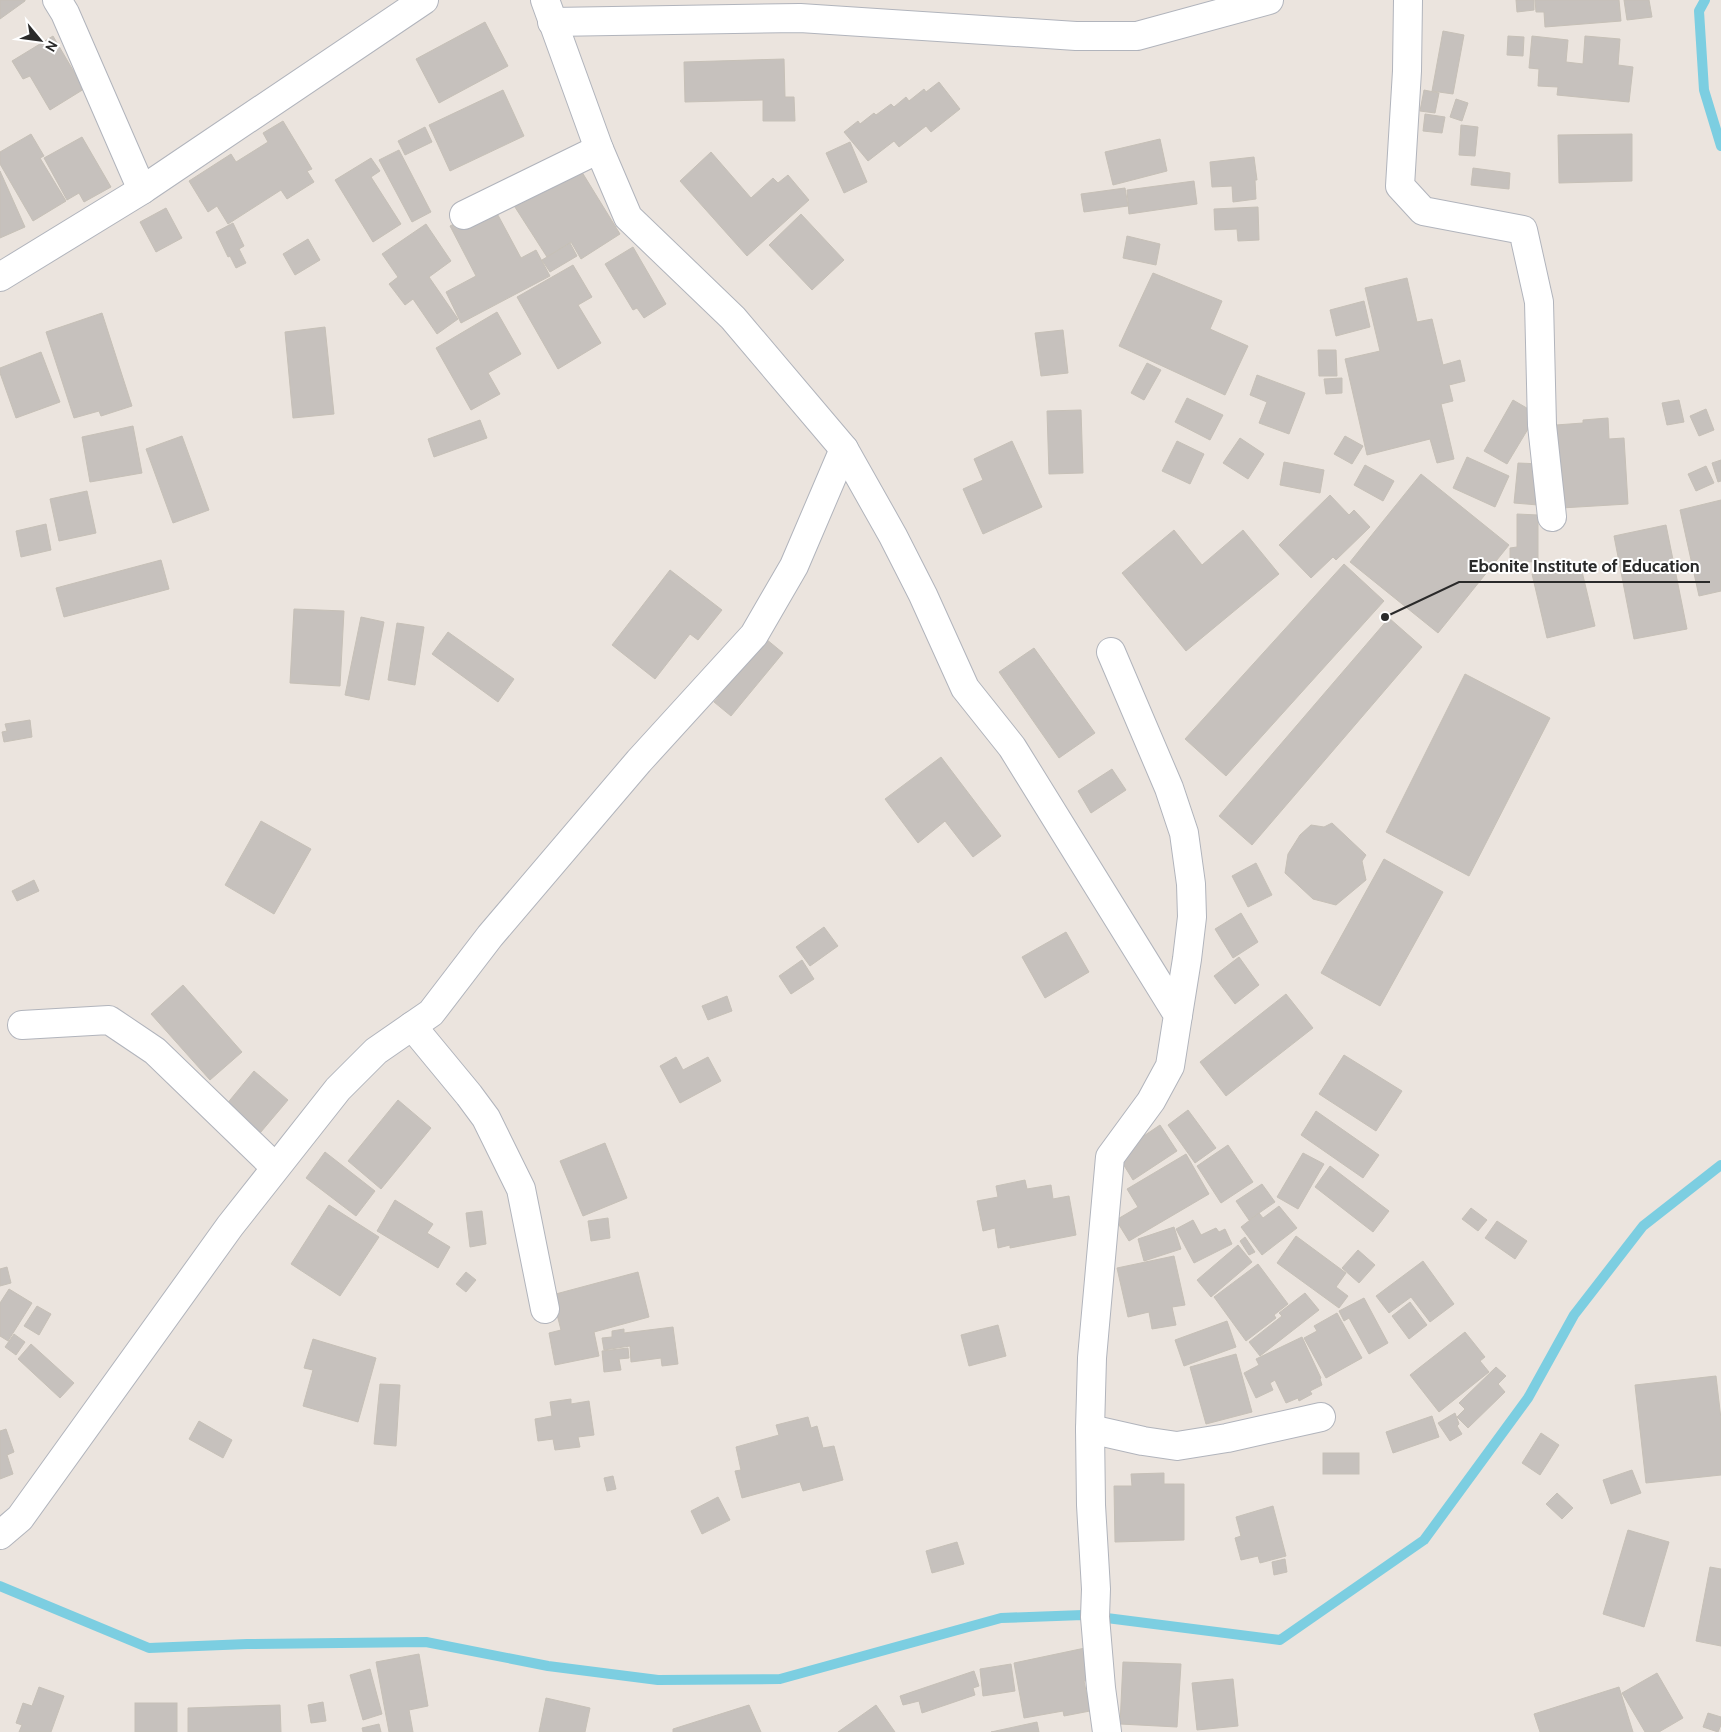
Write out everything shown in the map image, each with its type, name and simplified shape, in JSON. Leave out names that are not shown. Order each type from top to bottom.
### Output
[{"type":"street","points":[[57,0],[65,13],[142,190]]},
{"type":"street","points":[[0,277],[142,190],[424,0]]},
{"type":"street","points":[[1178,1015],[1012,747],[965,688],[923,595],[893,536],[844,449],[733,318],[628,217],[598,149],[549,11],[800,18],[1076,36],[1137,36],[1269,0]]},
{"type":"street","points":[[1408,0],[1407,71],[1400,186],[1423,211],[1523,230],[1539,302],[1542,425],[1552,517]]},
{"type":"street","points":[[464,215],[598,149]]},
{"type":"street","points":[[0,1535],[20,1518],[168,1311],[275,1167],[338,1089],[376,1051],[430,1013],[490,936],[639,761],[754,635],[794,566],[844,449]]},
{"type":"street","points":[[1107,1732],[1095,1616],[1096,1589],[1091,1505],[1090,1429],[1092,1358],[1110,1157],[1151,1101],[1170,1066],[1192,917],[1191,884],[1184,833],[1169,788],[1111,652]]},
{"type":"street","points":[[22,1025],[109,1020],[155,1051],[275,1167]]},
{"type":"street","points":[[412,1026],[469,1094],[486,1118],[521,1189],[545,1309]]},
{"type":"street","points":[[1090,1429],[1143,1441],[1177,1446],[1227,1438],[1321,1417]]},
{"type":"building","points":[[0,0],[25,0],[25,1],[0,19]]},
{"type":"building","points":[[1516,0],[1534,0],[1534,10],[1517,12]]},
{"type":"building","points":[[1535,0],[1619,0],[1621,21],[1545,27],[1544,12],[1536,12]]},
{"type":"building","points":[[1624,0],[1649,0],[1652,17],[1627,20]]},
{"type":"building","points":[[485,22],[508,66],[439,103],[416,59]]},
{"type":"building","points":[[1443,31],[1464,35],[1453,94],[1432,91]]},
{"type":"building","points":[[53,36],[84,89],[50,110],[30,76],[23,79],[12,61]]},
{"type":"building","points":[[1508,36],[1524,37],[1523,56],[1507,55]]},
{"type":"building","points":[[1532,36],[1568,40],[1566,62],[1583,64],[1585,36],[1620,39],[1618,65],[1633,67],[1629,102],[1557,95],[1558,87],[1538,86],[1539,69],[1529,68]]},
{"type":"building","points":[[784,59],[785,97],[794,97],[795,121],[763,121],[763,100],[685,102],[684,62]]},
{"type":"building","points":[[939,82],[960,109],[931,132],[926,126],[899,147],[894,141],[868,161],[844,132],[858,121],[860,124],[874,113],[876,115],[891,104],[894,107],[906,97],[909,101],[924,89],[926,92]]},
{"type":"building","points":[[503,90],[524,136],[450,171],[429,125]]},
{"type":"building","points":[[1424,90],[1439,93],[1435,113],[1420,111]]},
{"type":"building","points":[[1456,99],[1468,103],[1462,121],[1450,117]]},
{"type":"building","points":[[1425,114],[1445,117],[1442,133],[1423,131]]},
{"type":"building","points":[[283,121],[312,169],[307,171],[314,182],[287,199],[281,190],[228,224],[217,206],[208,212],[189,181],[231,154],[236,162],[268,142],[263,133]]},
{"type":"building","points":[[1461,125],[1478,127],[1475,156],[1459,155]]},
{"type":"building","points":[[425,127],[432,142],[405,155],[398,141]]},
{"type":"building","points":[[31,134],[44,156],[40,158],[66,201],[33,221],[0,164],[0,152]]},
{"type":"building","points":[[1632,134],[1632,181],[1559,183],[1558,135]]},
{"type":"building","points":[[82,137],[111,187],[84,202],[79,193],[67,200],[44,158]]},
{"type":"building","points":[[1160,139],[1167,171],[1113,185],[1105,152]]},
{"type":"building","points":[[850,142],[867,182],[844,193],[826,153]]},
{"type":"building","points":[[399,150],[431,212],[412,222],[379,160]]},
{"type":"building","points":[[711,152],[751,198],[773,178],[778,183],[788,175],[809,200],[747,256],[680,181]]},
{"type":"building","points":[[1254,157],[1257,180],[1255,180],[1256,199],[1233,202],[1232,186],[1212,187],[1210,162]]},
{"type":"building","points":[[371,158],[380,171],[371,177],[401,224],[373,242],[335,180]]},
{"type":"building","points":[[577,164],[620,234],[581,259],[571,242],[547,257],[513,204]]},
{"type":"building","points":[[1473,168],[1510,173],[1509,189],[1471,185]]},
{"type":"building","points":[[0,171],[25,227],[0,238]]},
{"type":"building","points":[[1194,181],[1197,204],[1129,214],[1127,190]]},
{"type":"building","points":[[1125,188],[1128,206],[1084,212],[1081,194]]},
{"type":"building","points":[[492,204],[521,258],[536,250],[550,276],[461,323],[446,292],[476,276],[450,226]]},
{"type":"building","points":[[1258,207],[1259,240],[1238,241],[1237,229],[1215,230],[1214,209]]},
{"type":"building","points":[[166,208],[182,238],[156,252],[140,222]]},
{"type":"building","points":[[801,214],[844,260],[812,290],[769,245]]},
{"type":"building","points":[[233,223],[244,246],[239,249],[246,263],[236,268],[230,256],[228,257],[216,232]]},
{"type":"building","points":[[426,224],[451,261],[429,277],[458,319],[437,334],[413,299],[405,305],[389,284],[398,277],[382,254]]},
{"type":"building","points":[[1127,236],[1160,244],[1156,265],[1123,258]]},
{"type":"building","points":[[308,239],[320,260],[295,275],[283,254]]},
{"type":"building","points":[[570,243],[577,256],[550,272],[542,260]]},
{"type":"building","points":[[633,247],[666,304],[644,318],[637,308],[633,310],[605,264]]},
{"type":"building","points":[[573,265],[592,297],[578,305],[601,343],[558,369],[517,297]]},
{"type":"building","points":[[1153,273],[1222,301],[1210,329],[1248,346],[1225,395],[1119,346]]},
{"type":"building","points":[[1407,278],[1417,322],[1432,319],[1443,365],[1460,360],[1465,381],[1449,385],[1453,401],[1441,404],[1454,459],[1437,463],[1430,439],[1367,455],[1345,359],[1380,351],[1365,288]]},
{"type":"building","points":[[1364,301],[1370,327],[1336,336],[1330,310]]},
{"type":"building","points":[[497,312],[521,354],[488,373],[500,394],[471,410],[436,348]]},
{"type":"building","points":[[102,313],[132,406],[101,416],[99,411],[74,418],[46,332]]},
{"type":"building","points":[[325,327],[334,414],[293,418],[285,332]]},
{"type":"building","points":[[1063,330],[1068,373],[1041,376],[1035,333]]},
{"type":"building","points":[[1318,350],[1336,350],[1337,376],[1319,376]]},
{"type":"building","points":[[41,352],[60,402],[16,418],[0,373],[0,368]]},
{"type":"building","points":[[1147,363],[1161,370],[1144,400],[1131,393]]},
{"type":"building","points":[[1257,375],[1305,393],[1289,434],[1259,423],[1267,402],[1250,395]]},
{"type":"building","points":[[1342,378],[1342,393],[1326,394],[1324,379]]},
{"type":"building","points":[[1187,398],[1223,415],[1210,440],[1175,422]]},
{"type":"building","points":[[1513,400],[1537,414],[1507,464],[1484,451]]},
{"type":"building","points":[[1679,400],[1684,422],[1667,425],[1662,403]]},
{"type":"building","points":[[1706,409],[1714,430],[1699,436],[1690,416]]},
{"type":"building","points":[[1081,410],[1083,473],[1049,474],[1047,411]]},
{"type":"building","points":[[1608,418],[1609,439],[1624,438],[1628,504],[1561,508],[1556,425],[1583,423],[1583,420]]},
{"type":"building","points":[[480,420],[487,438],[434,457],[428,439]]},
{"type":"building","points":[[133,426],[142,473],[90,482],[82,437]]},
{"type":"building","points":[[182,436],[209,510],[173,523],[146,449]]},
{"type":"building","points":[[1345,436],[1363,446],[1352,464],[1334,454]]},
{"type":"building","points":[[1240,438],[1264,454],[1248,479],[1223,463]]},
{"type":"building","points":[[1012,441],[1042,507],[983,534],[963,489],[983,480],[974,459]]},
{"type":"building","points":[[1177,441],[1204,454],[1190,484],[1162,471]]},
{"type":"building","points":[[1467,457],[1509,476],[1495,507],[1453,488]]},
{"type":"building","points":[[1721,460],[1721,481],[1718,482],[1712,463]]},
{"type":"building","points":[[1284,462],[1324,470],[1320,493],[1280,485]]},
{"type":"building","points":[[1518,463],[1541,464],[1538,505],[1514,503]]},
{"type":"building","points":[[1365,465],[1394,481],[1383,501],[1354,485]]},
{"type":"building","points":[[1706,466],[1714,483],[1696,491],[1688,474]]},
{"type":"building","points":[[1421,474],[1509,545],[1438,633],[1350,562]]},
{"type":"building","points":[[87,491],[96,533],[59,541],[50,499]]},
{"type":"building","points":[[1330,495],[1349,515],[1354,510],[1370,527],[1336,560],[1333,557],[1311,578],[1279,545]]},
{"type":"building","points":[[1721,500],[1721,591],[1699,596],[1680,510]]},
{"type":"building","points":[[1517,514],[1538,515],[1538,562],[1510,561],[1510,548],[1517,547]]},
{"type":"building","points":[[46,524],[51,550],[21,557],[16,531]]},
{"type":"building","points":[[1666,525],[1687,629],[1634,639],[1614,536]]},
{"type":"building","points":[[1174,530],[1202,565],[1243,530],[1279,574],[1186,651],[1122,573]]},
{"type":"building","points":[[161,560],[169,589],[64,617],[56,588]]},
{"type":"building","points":[[1580,563],[1595,626],[1547,638],[1532,574]]},
{"type":"building","points":[[1344,564],[1384,601],[1226,776],[1185,739]]},
{"type":"building","points":[[670,570],[722,610],[698,640],[690,634],[655,679],[612,645]]},
{"type":"building","points":[[294,609],[344,611],[340,686],[290,683]]},
{"type":"building","points":[[361,617],[384,622],[369,700],[345,695]]},
{"type":"building","points":[[1389,618],[1422,647],[1252,845],[1219,816]]},
{"type":"building","points":[[397,623],[424,627],[415,685],[388,680]]},
{"type":"building","points":[[448,632],[514,679],[498,702],[432,654]]},
{"type":"building","points":[[766,639],[783,653],[731,716],[714,702]]},
{"type":"building","points":[[1034,648],[1095,733],[1059,758],[999,672]]},
{"type":"building","points":[[1465,674],[1550,718],[1469,876],[1386,832]]},
{"type":"building","points":[[30,720],[32,737],[4,742],[2,732],[7,731],[5,724]]},
{"type":"building","points":[[941,757],[1001,836],[973,857],[945,821],[918,843],[885,799]]},
{"type":"building","points":[[1112,769],[1126,790],[1091,813],[1078,791]]},
{"type":"building","points":[[261,821],[311,849],[274,914],[225,885]]},
{"type":"building","points":[[1332,823],[1366,855],[1362,861],[1366,880],[1336,905],[1313,899],[1285,873],[1288,854],[1300,835],[1311,825],[1324,827]]},
{"type":"building","points":[[1384,859],[1443,892],[1380,1006],[1321,973]]},
{"type":"building","points":[[1256,863],[1272,895],[1248,907],[1232,876]]},
{"type":"building","points":[[34,880],[39,891],[17,901],[12,891]]},
{"type":"building","points":[[1241,913],[1258,942],[1233,958],[1215,929]]},
{"type":"building","points":[[824,927],[838,946],[810,966],[796,947]]},
{"type":"building","points":[[1066,932],[1089,972],[1045,998],[1022,957]]},
{"type":"building","points":[[1239,957],[1259,985],[1235,1004],[1214,976]]},
{"type":"building","points":[[802,960],[814,979],[791,994],[779,976]]},
{"type":"building","points":[[183,985],[242,1052],[210,1080],[151,1014]]},
{"type":"building","points":[[1286,994],[1313,1028],[1226,1096],[1200,1062]]},
{"type":"building","points":[[727,996],[732,1011],[708,1020],[702,1006]]},
{"type":"building","points":[[1344,1055],[1402,1091],[1376,1131],[1319,1094]]},
{"type":"building","points":[[676,1057],[683,1070],[708,1057],[721,1081],[680,1103],[660,1066]]},
{"type":"building","points":[[254,1071],[288,1100],[255,1139],[221,1111]]},
{"type":"building","points":[[398,1100],[431,1128],[381,1189],[348,1161]]},
{"type":"building","points":[[1188,1110],[1216,1148],[1195,1163],[1168,1125]]},
{"type":"building","points":[[1316,1111],[1379,1155],[1363,1178],[1301,1135]]},
{"type":"building","points":[[1160,1125],[1177,1151],[1133,1180],[1117,1154]]},
{"type":"building","points":[[605,1143],[627,1198],[583,1216],[560,1161]]},
{"type":"building","points":[[1228,1145],[1253,1182],[1221,1203],[1197,1166]]},
{"type":"building","points":[[325,1152],[375,1191],[356,1216],[306,1178]]},
{"type":"building","points":[[1303,1153],[1324,1164],[1298,1209],[1277,1197]]},
{"type":"building","points":[[1186,1154],[1209,1194],[1129,1241],[1116,1220],[1138,1207],[1127,1189]]},
{"type":"building","points":[[1330,1166],[1389,1211],[1373,1232],[1315,1187]]},
{"type":"building","points":[[1025,1180],[1027,1189],[1051,1185],[1053,1199],[1069,1196],[1076,1235],[1010,1248],[1010,1245],[998,1248],[995,1228],[983,1231],[977,1201],[998,1197],[996,1186]]},
{"type":"building","points":[[1262,1184],[1275,1202],[1249,1220],[1236,1201]]},
{"type":"building","points":[[395,1200],[433,1224],[427,1233],[450,1247],[438,1268],[377,1231]]},
{"type":"building","points":[[329,1205],[379,1237],[340,1296],[291,1264]]},
{"type":"building","points":[[1279,1206],[1297,1228],[1262,1255],[1241,1227],[1259,1213],[1263,1218]]},
{"type":"building","points":[[1471,1208],[1487,1220],[1478,1231],[1462,1219]]},
{"type":"building","points":[[482,1211],[486,1244],[470,1247],[466,1213]]},
{"type":"building","points":[[608,1218],[610,1238],[591,1241],[588,1221]]},
{"type":"building","points":[[1193,1220],[1201,1235],[1216,1228],[1219,1232],[1225,1229],[1232,1244],[1194,1263],[1176,1229]]},
{"type":"building","points":[[1497,1221],[1527,1241],[1515,1259],[1485,1238]]},
{"type":"building","points":[[1174,1227],[1181,1249],[1144,1261],[1138,1239]]},
{"type":"building","points":[[1296,1236],[1346,1273],[1336,1287],[1348,1296],[1339,1308],[1277,1263]]},
{"type":"building","points":[[1245,1237],[1255,1252],[1249,1255],[1240,1241]]},
{"type":"building","points":[[1238,1245],[1252,1262],[1211,1297],[1197,1280]]},
{"type":"building","points":[[1358,1250],[1375,1265],[1359,1283],[1342,1268]]},
{"type":"building","points":[[1174,1256],[1185,1305],[1172,1307],[1176,1325],[1152,1329],[1149,1312],[1128,1317],[1117,1268]]},
{"type":"building","points":[[1423,1261],[1454,1304],[1430,1322],[1411,1297],[1389,1313],[1376,1296]]},
{"type":"building","points":[[1258,1264],[1288,1304],[1274,1315],[1276,1318],[1246,1341],[1214,1297]]},
{"type":"building","points":[[7,1267],[11,1283],[0,1286],[0,1269]]},
{"type":"building","points":[[466,1272],[476,1280],[466,1292],[456,1284]]},
{"type":"building","points":[[638,1272],[649,1317],[594,1332],[599,1356],[555,1365],[549,1333],[561,1330],[552,1295]]},
{"type":"building","points":[[9,1289],[32,1303],[8,1341],[0,1336],[0,1303]]},
{"type":"building","points":[[1305,1293],[1319,1310],[1260,1356],[1249,1342],[1282,1316],[1279,1313]]},
{"type":"building","points":[[1364,1298],[1388,1343],[1369,1354],[1349,1318],[1344,1321],[1339,1311]]},
{"type":"building","points":[[1410,1302],[1427,1325],[1409,1339],[1392,1316]]},
{"type":"building","points":[[37,1306],[51,1314],[39,1335],[24,1326]]},
{"type":"building","points":[[1337,1313],[1362,1358],[1326,1378],[1304,1338],[1317,1331],[1314,1326]]},
{"type":"building","points":[[1227,1321],[1236,1347],[1184,1366],[1175,1340]]},
{"type":"building","points":[[998,1325],[1006,1356],[969,1366],[961,1335]]},
{"type":"building","points":[[673,1327],[678,1364],[662,1366],[661,1358],[631,1362],[630,1346],[604,1350],[602,1338],[612,1337],[612,1331],[624,1329],[624,1333]]},
{"type":"building","points":[[1465,1332],[1485,1357],[1480,1361],[1489,1372],[1439,1412],[1410,1375]]},
{"type":"building","points":[[14,1334],[25,1342],[16,1355],[5,1347]]},
{"type":"building","points":[[1302,1337],[1321,1378],[1322,1385],[1310,1391],[1312,1394],[1299,1401],[1298,1398],[1286,1403],[1275,1380],[1270,1383],[1273,1390],[1256,1398],[1244,1373],[1259,1365],[1256,1359]]},
{"type":"building","points":[[313,1339],[376,1358],[358,1422],[303,1406],[313,1370],[304,1368]]},
{"type":"building","points":[[31,1344],[74,1383],[60,1398],[18,1359]]},
{"type":"building","points":[[628,1348],[629,1358],[619,1359],[621,1370],[604,1372],[602,1351]]},
{"type":"building","points":[[1236,1354],[1252,1412],[1206,1424],[1190,1367]]},
{"type":"building","points":[[1496,1367],[1506,1376],[1498,1384],[1505,1392],[1468,1428],[1457,1417],[1465,1409],[1459,1403]]},
{"type":"building","points":[[1716,1376],[1721,1419],[1721,1475],[1646,1483],[1635,1385]]},
{"type":"building","points":[[380,1384],[400,1385],[396,1446],[374,1444]]},
{"type":"building","points":[[571,1399],[571,1404],[589,1401],[594,1435],[578,1437],[580,1447],[555,1450],[553,1439],[538,1441],[535,1419],[552,1416],[550,1402]]},
{"type":"building","points":[[1455,1413],[1459,1424],[1457,1426],[1462,1434],[1450,1441],[1438,1423]]},
{"type":"building","points":[[1432,1416],[1439,1437],[1393,1453],[1386,1432]]},
{"type":"building","points":[[808,1417],[811,1428],[817,1426],[823,1448],[834,1446],[843,1480],[803,1491],[800,1482],[742,1498],[735,1471],[741,1470],[736,1447],[779,1435],[776,1425]]},
{"type":"building","points":[[199,1421],[232,1440],[223,1458],[189,1439]]},
{"type":"building","points":[[6,1429],[14,1452],[7,1455],[13,1474],[0,1479],[0,1431]]},
{"type":"building","points":[[1541,1433],[1559,1445],[1540,1475],[1522,1463]]},
{"type":"building","points":[[1323,1453],[1359,1453],[1359,1474],[1323,1474]]},
{"type":"building","points":[[1632,1470],[1641,1493],[1611,1504],[1603,1480]]},
{"type":"building","points":[[1164,1473],[1164,1484],[1184,1484],[1184,1540],[1115,1542],[1114,1486],[1132,1486],[1131,1474]]},
{"type":"building","points":[[613,1476],[616,1489],[607,1491],[604,1478]]},
{"type":"building","points":[[1557,1493],[1573,1508],[1562,1519],[1546,1504]]},
{"type":"building","points":[[718,1497],[730,1520],[702,1534],[691,1511]]},
{"type":"building","points":[[1273,1506],[1286,1556],[1260,1563],[1258,1556],[1241,1560],[1235,1538],[1241,1536],[1236,1517]]},
{"type":"building","points":[[1628,1530],[1669,1542],[1644,1627],[1603,1614]]},
{"type":"building","points":[[957,1542],[964,1564],[932,1573],[926,1551]]},
{"type":"building","points":[[1285,1559],[1287,1572],[1274,1575],[1272,1562]]},
{"type":"building","points":[[1710,1567],[1721,1569],[1721,1646],[1696,1641]]},
{"type":"building","points":[[1085,1648],[1091,1680],[1084,1681],[1090,1711],[1064,1716],[1063,1711],[1024,1718],[1014,1663]]},
{"type":"building","points":[[419,1654],[428,1706],[409,1710],[413,1732],[389,1732],[376,1662]]},
{"type":"building","points":[[1123,1662],[1181,1664],[1177,1727],[1120,1724]]},
{"type":"building","points":[[1011,1664],[1015,1691],[983,1696],[980,1669]]},
{"type":"building","points":[[370,1669],[382,1714],[363,1720],[350,1675]]},
{"type":"building","points":[[974,1671],[979,1686],[973,1688],[975,1695],[922,1713],[919,1701],[903,1705],[900,1696]]},
{"type":"building","points":[[1657,1673],[1683,1718],[1659,1732],[1645,1732],[1622,1693]]},
{"type":"building","points":[[1233,1679],[1238,1726],[1197,1730],[1192,1683]]},
{"type":"building","points":[[39,1687],[64,1696],[51,1732],[19,1732],[22,1725],[16,1723],[23,1703],[32,1706]]},
{"type":"building","points":[[1619,1687],[1633,1732],[1540,1732],[1534,1714]]},
{"type":"building","points":[[546,1698],[590,1708],[585,1732],[539,1732]]},
{"type":"building","points":[[323,1702],[326,1721],[311,1723],[308,1705]]},
{"type":"building","points":[[135,1703],[177,1703],[177,1732],[135,1732]]},
{"type":"building","points":[[280,1705],[281,1732],[188,1732],[188,1708]]},
{"type":"building","points":[[749,1705],[761,1732],[673,1732],[673,1729]]},
{"type":"building","points":[[876,1705],[895,1732],[838,1732]]},
{"type":"building","points":[[1708,1713],[1721,1717],[1721,1725],[1718,1732],[1703,1727]]},
{"type":"building","points":[[1037,1722],[1039,1732],[991,1732]]},
{"type":"building","points":[[379,1724],[381,1732],[363,1732],[362,1728]]},
{"type":"waterway","points":[[1705,0],[1699,11],[1704,90],[1721,146]]},
{"type":"waterway","points":[[0,1586],[149,1648],[247,1644],[426,1642],[548,1666],[658,1680],[780,1679],[1001,1618],[1083,1615],[1280,1640],[1424,1540],[1528,1398],[1574,1315],[1643,1226],[1721,1165]]},
{"type":"place","name":"Ebonite Institute of Education","points":[[1385,617]]}]
